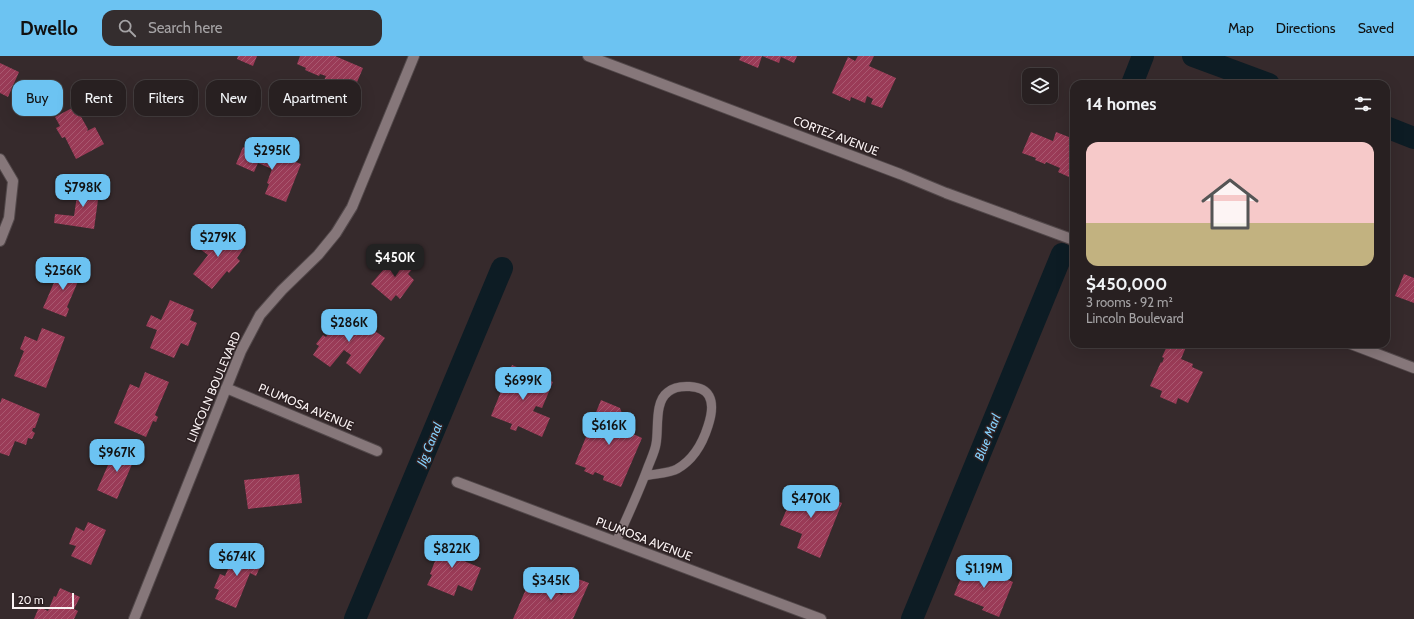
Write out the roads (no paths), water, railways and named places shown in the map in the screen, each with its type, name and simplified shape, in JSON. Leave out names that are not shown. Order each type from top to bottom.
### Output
[{"type":"street","name":"LINCOLN BOULEVARD","points":[[134,619],[241,351],[260,315],[336,233],[352,207],[414,56]]},
{"type":"street","name":"CORTEZ AVENUE","points":[[588,56],[893,171],[953,196],[1070,239]]},
{"type":"street","points":[[0,159],[12,181],[9,218],[0,241]]},
{"type":"street","points":[[1362,348],[1414,368]]},
{"type":"street","name":"PLUMOSA AVENUE","points":[[226,388],[377,451]]},
{"type":"street","name":"PLUMOSA AVENUE","points":[[457,482],[821,619]]},
{"type":"lane","points":[[616,542],[645,476],[656,445],[659,409],[662,399],[667,392],[679,387],[688,386],[702,389],[709,395],[712,415],[700,446],[695,454],[677,470],[645,476]]},
{"type":"waterway","name":"Blue Marl","points":[[1134,80],[1143,56]]},
{"type":"waterway","points":[[1193,56],[1258,80]]},
{"type":"waterway","points":[[1390,129],[1414,138]]},
{"type":"waterway","name":"Blue Marl","points":[[912,619],[1062,254]]},
{"type":"waterway","name":"Jig Canal","points":[[355,619],[502,268]]}]
